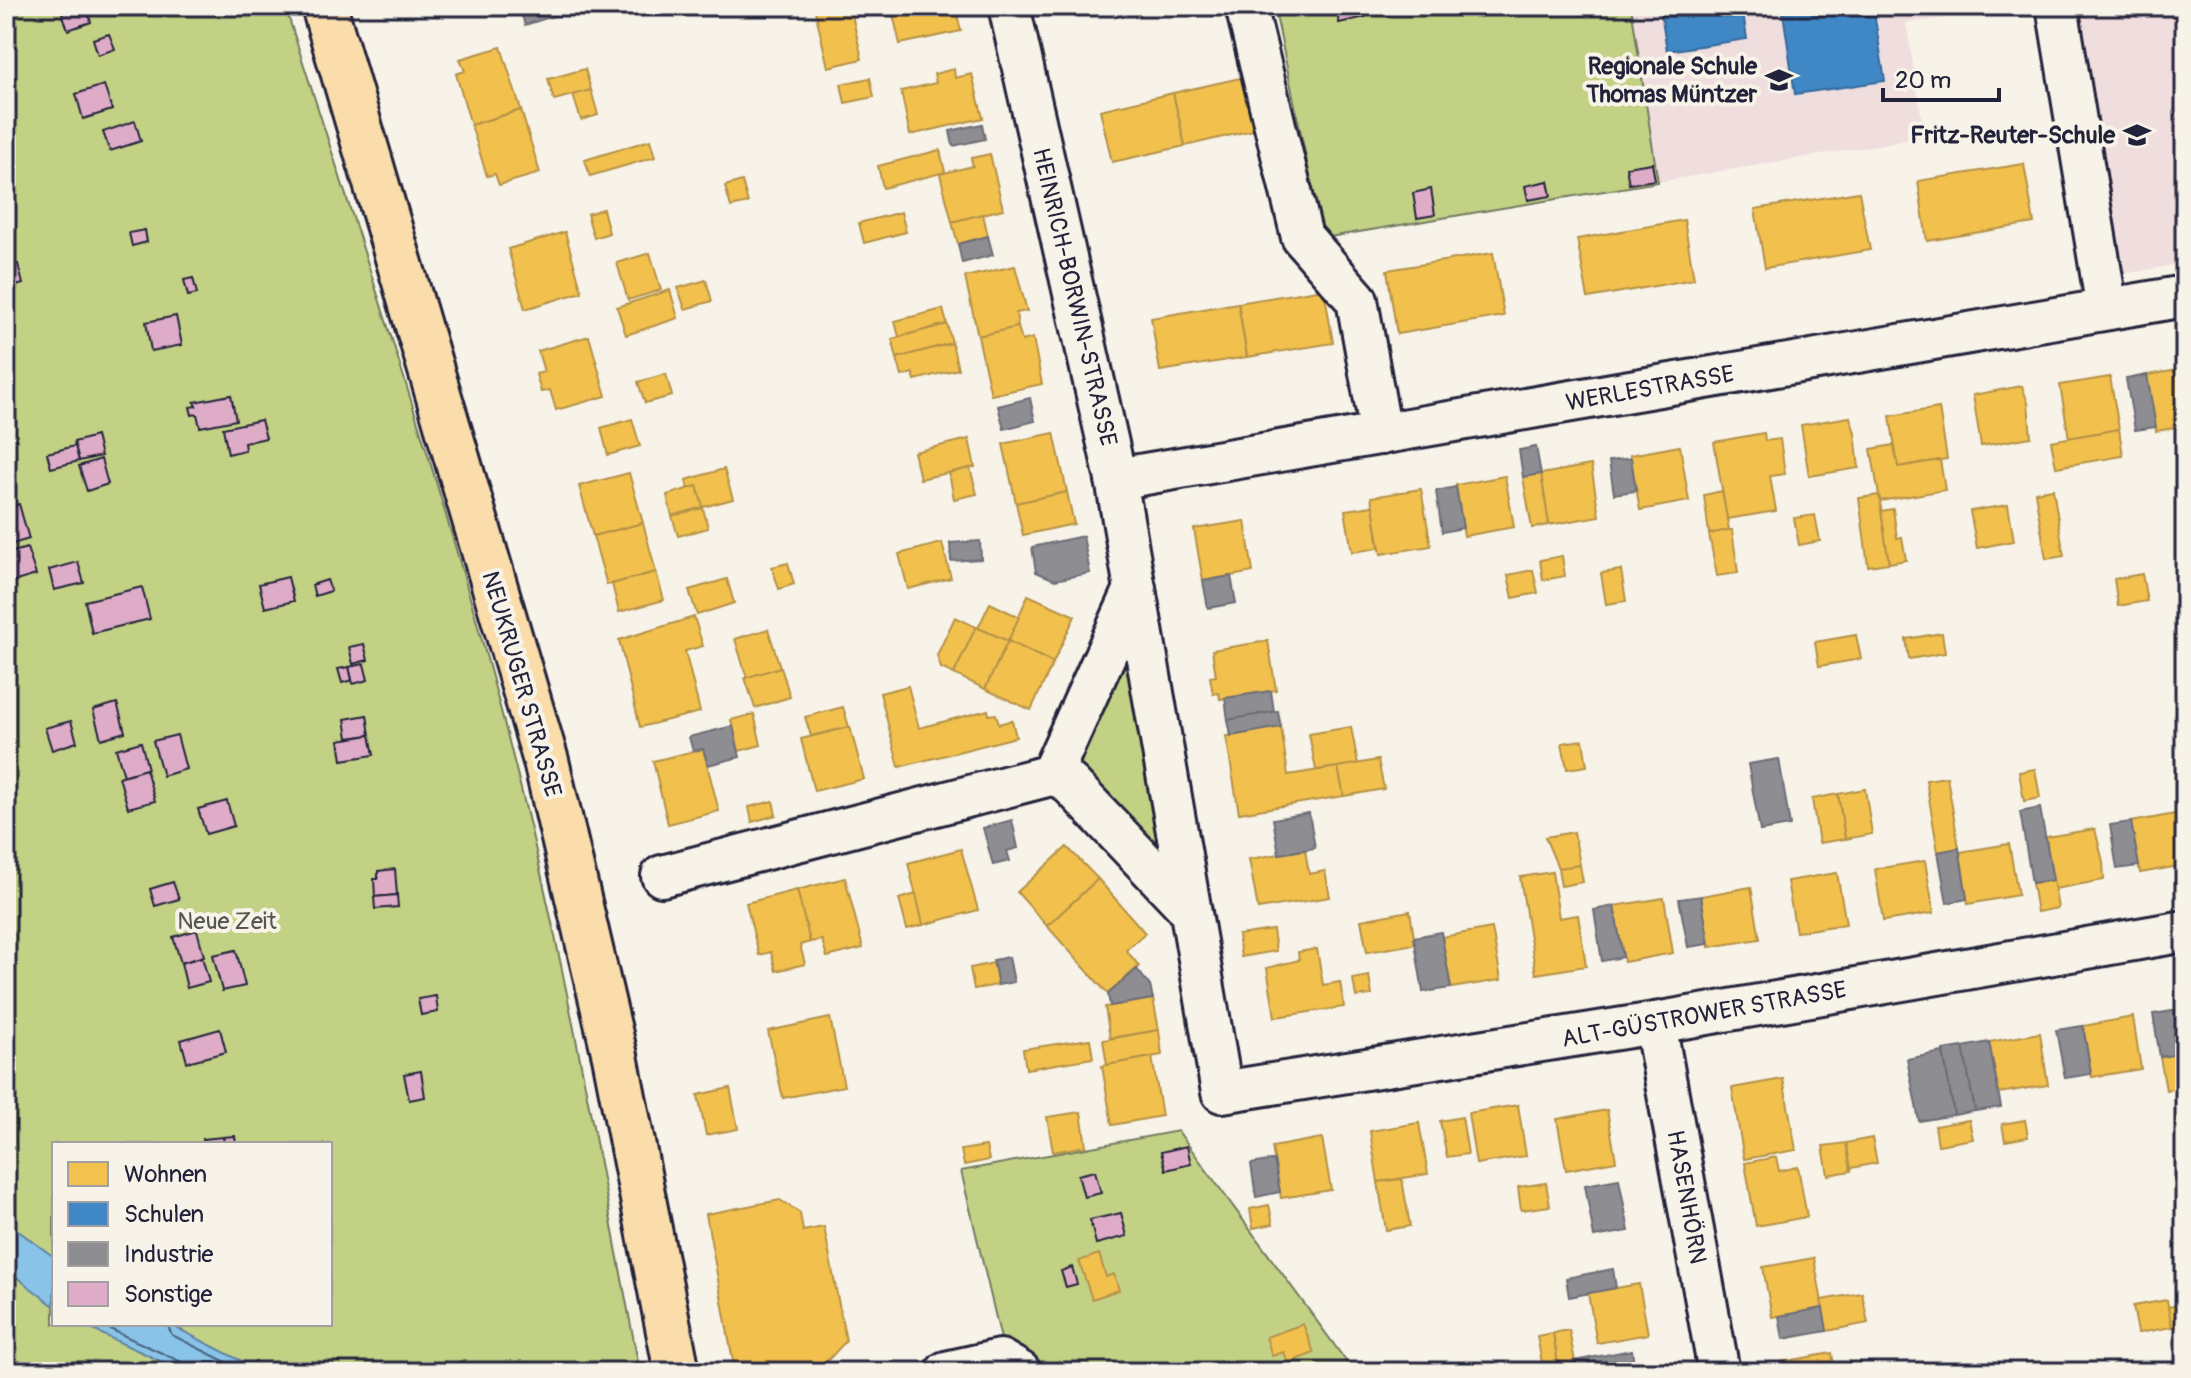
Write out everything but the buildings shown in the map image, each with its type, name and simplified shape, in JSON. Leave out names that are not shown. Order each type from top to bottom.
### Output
[{"type":"main road","name":"NEUKRUGER STRASSE","points":[[324,6],[546,761],[615,1056],[677,1372]]},
{"type":"street","name":"HEINRICH-BORWIN-STRASSE","points":[[1009,6],[1116,479],[1222,1092]]},
{"type":"street","points":[[1246,6],[1302,237],[1357,300],[1381,434]]},
{"type":"street","points":[[2057,6],[2107,309]]},
{"type":"street","name":"WERLESTRASSE","points":[[1116,479],[2185,296]]},
{"type":"street","points":[[1051,775],[1135,589]]},
{"type":"street","points":[[662,876],[1051,775],[1063,778],[1072,786],[1190,910]]},
{"type":"street","name":"ALT-GÜSTROWER STRASSE","points":[[1222,1092],[1655,1023],[2185,931]]},
{"type":"street","name":"HASENHÖRN","points":[[1655,1023],[1719,1372]]},
{"type":"street","points":[[946,1372],[1000,1360],[1020,1372]]},
{"type":"shaded area","name":"Regionale Schule Thomas Müntzer","points":[[1631,6],[2029,7],[1906,23],[1925,137],[1658,182]]},
{"type":"shaded area","name":"Fritz-Reuter-Schule","points":[[2069,6],[2185,6],[2185,263],[2113,276]]},
{"type":"green space","name":"Neue Zeit","points":[[6,6],[285,6],[408,392],[494,683],[553,928],[640,1372],[6,1372]]},
{"type":"green space","points":[[1274,6],[1631,6],[1658,182],[1323,238]]},
{"type":"green space","points":[[1124,658],[1129,663],[1159,841],[1156,847],[1083,770],[1080,757]]},
{"type":"green space","points":[[1178,1131],[1354,1372],[1037,1372],[1002,1343],[961,1171]]},
{"type":"water","points":[[6,1222],[52,1256],[52,1304],[6,1269]]},
{"type":"water","points":[[84,1326],[173,1326],[263,1372],[184,1372]]},
{"type":"place","name":"Regionale Schule Thomas Müntzer","points":[[1779,80]]},
{"type":"place","name":"Fritz-Reuter-Schule","points":[[2137,135]]}]
